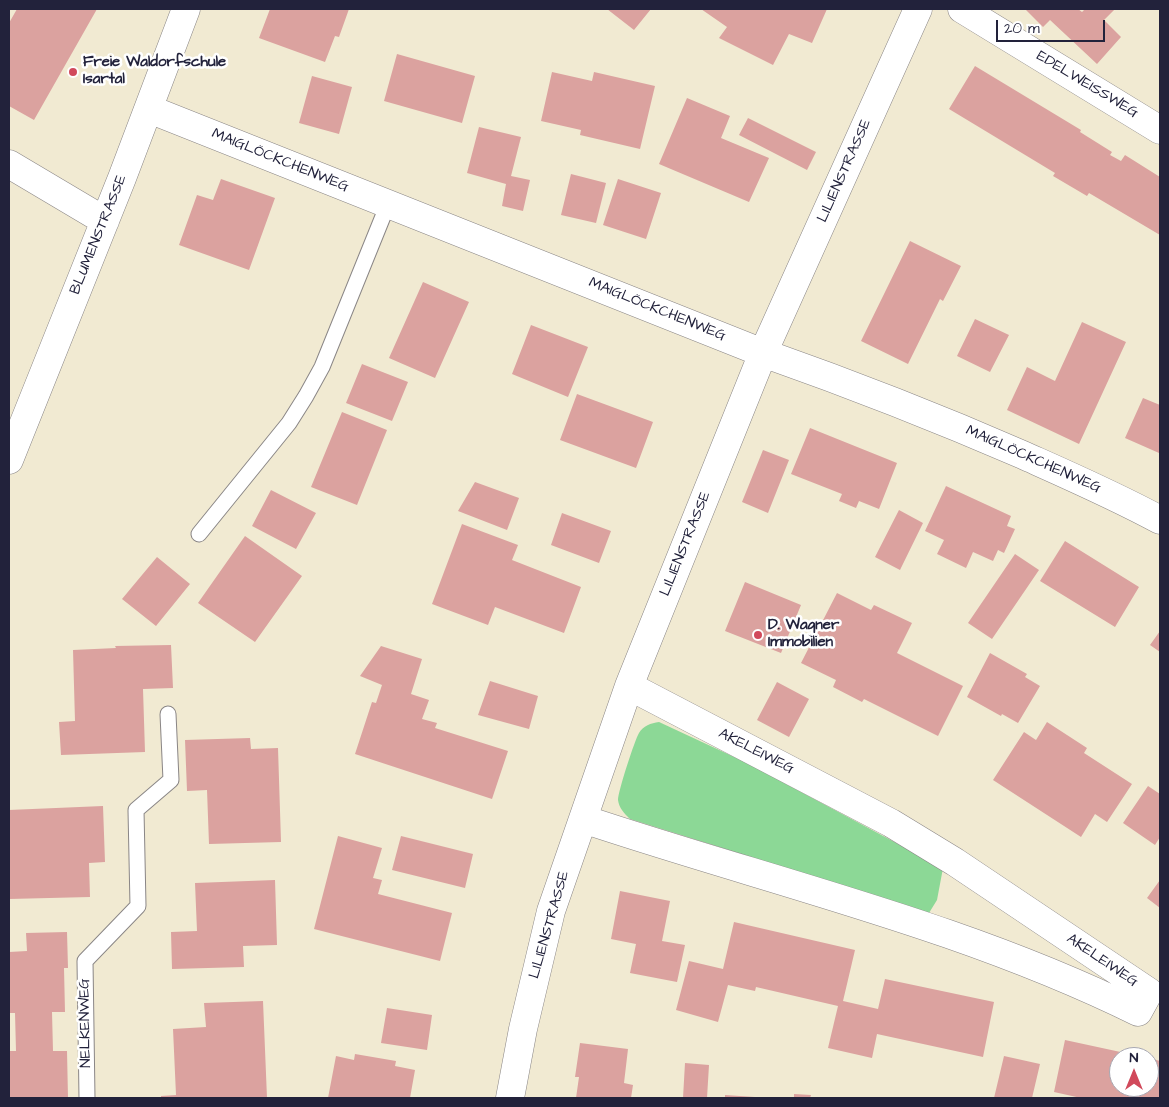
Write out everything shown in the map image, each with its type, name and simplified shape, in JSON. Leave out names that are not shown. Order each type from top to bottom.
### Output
[{"type":"street","name":"BLUMENSTRASSE","points":[[9,460],[149,109],[186,9]]},
{"type":"street","name":"LILIENSTRASSE","points":[[510,1098],[522,1029],[551,911],[629,686],[763,353],[918,9]]},
{"type":"street","name":"EDELWEISSWEG","points":[[962,9],[1160,130]]},
{"type":"street","name":"MAIGLÖCKCHENWEG","points":[[149,109],[763,353],[844,381],[966,430],[1117,496],[1160,520]]},
{"type":"street","points":[[9,164],[105,221]]},
{"type":"street","name":"AKELEIWEG","points":[[583,819],[958,937],[1106,997],[1138,1012],[1149,992],[955,862],[891,823],[629,686]]},
{"type":"lane","points":[[199,534],[289,423],[306,396],[322,367],[388,204]]},
{"type":"lane","name":"NELKENWEG","points":[[87,1098],[84,962],[138,906],[136,810],[171,780],[168,714]]},
{"type":"green space","points":[[659,722],[745,762],[943,868],[937,900],[929,913],[630,819],[621,808],[618,800],[624,777],[639,733],[647,725]]},
{"type":"building","points":[[17,9],[97,9],[34,120],[9,106],[9,23]]},
{"type":"building","points":[[270,9],[349,9],[339,37],[335,36],[325,62],[259,38]]},
{"type":"building","points":[[607,9],[651,9],[634,30]]},
{"type":"building","points":[[701,9],[827,9],[812,43],[789,34],[773,65],[719,38],[727,27]]},
{"type":"building","points":[[1025,9],[1078,9],[1082,12],[1085,9],[1115,9],[1104,20],[1121,37],[1097,64],[1050,20],[1043,27]]},
{"type":"building","points":[[397,54],[475,76],[462,123],[384,101]]},
{"type":"building","points":[[975,66],[1081,130],[1080,132],[1112,152],[1110,155],[1121,161],[1125,155],[1160,177],[1160,235],[1089,193],[1087,196],[1053,176],[1055,173],[949,109]]},
{"type":"building","points":[[552,72],[592,81],[594,72],[655,86],[640,149],[580,135],[581,130],[541,121]]},
{"type":"building","points":[[312,76],[352,87],[339,134],[299,123]]},
{"type":"building","points":[[687,98],[730,116],[721,138],[769,158],[749,202],[659,164]]},
{"type":"building","points":[[748,118],[816,152],[807,170],[739,135]]},
{"type":"building","points":[[479,127],[521,137],[511,176],[530,180],[523,211],[502,206],[506,184],[467,173]]},
{"type":"building","points":[[571,174],[606,183],[596,223],[561,215]]},
{"type":"building","points":[[221,179],[275,198],[249,270],[179,245],[197,195],[213,200]]},
{"type":"building","points":[[618,179],[661,193],[646,239],[603,225]]},
{"type":"building","points":[[910,241],[961,266],[943,301],[940,299],[908,364],[861,341]]},
{"type":"building","points":[[423,282],[469,302],[435,378],[389,358]]},
{"type":"building","points":[[975,319],[1009,335],[990,372],[957,356]]},
{"type":"building","points":[[1082,322],[1126,342],[1079,444],[1007,410],[1027,367],[1055,381]]},
{"type":"building","points":[[531,325],[588,347],[568,397],[512,374]]},
{"type":"building","points":[[362,364],[408,382],[392,421],[346,403]]},
{"type":"building","points":[[577,394],[653,422],[636,468],[560,440]]},
{"type":"building","points":[[1143,398],[1160,405],[1159,453],[1125,438]]},
{"type":"building","points":[[342,412],[387,430],[357,505],[311,487]]},
{"type":"building","points":[[810,428],[897,463],[879,509],[859,501],[856,508],[839,501],[842,494],[791,474]]},
{"type":"building","points":[[763,450],[789,460],[768,513],[742,502]]},
{"type":"building","points":[[475,482],[519,498],[507,530],[458,511]]},
{"type":"building","points":[[946,486],[1011,516],[1007,526],[1015,529],[1004,553],[998,550],[993,561],[973,552],[966,568],[937,554],[944,540],[925,531]]},
{"type":"building","points":[[271,490],[316,513],[296,549],[252,526]]},
{"type":"building","points":[[899,510],[923,523],[900,570],[875,557]]},
{"type":"building","points":[[562,513],[611,531],[599,563],[551,545]]},
{"type":"building","points":[[462,524],[518,545],[512,560],[581,587],[564,633],[495,607],[488,625],[432,604]]},
{"type":"building","points":[[245,536],[302,576],[255,642],[198,603]]},
{"type":"building","points":[[1065,541],[1139,587],[1115,627],[1040,581]]},
{"type":"building","points":[[1015,554],[1039,570],[992,639],[968,623]]},
{"type":"building","points":[[157,557],[190,584],[156,626],[122,599]]},
{"type":"building","points":[[745,582],[801,605],[781,653],[725,631]]},
{"type":"building","points":[[837,593],[871,610],[874,605],[912,623],[897,653],[963,686],[938,736],[864,699],[862,702],[833,687],[836,680],[801,663]]},
{"type":"building","points":[[1160,631],[1160,652],[1150,645]]},
{"type":"building","points":[[171,645],[173,688],[143,689],[145,752],[61,755],[59,722],[75,721],[73,650],[116,648],[115,646]]},
{"type":"building","points":[[381,646],[422,659],[411,694],[429,700],[422,719],[437,723],[435,728],[508,751],[492,799],[355,754],[372,702],[376,703],[382,685],[360,676]]},
{"type":"building","points":[[990,653],[1027,674],[1025,677],[1040,686],[1018,723],[967,697]]},
{"type":"building","points":[[490,681],[538,696],[529,729],[478,715]]},
{"type":"building","points":[[777,682],[809,699],[789,737],[757,720]]},
{"type":"building","points":[[1047,722],[1087,748],[1084,753],[1132,784],[1107,822],[1095,814],[1081,837],[993,780],[1024,732],[1036,740]]},
{"type":"building","points":[[250,738],[251,749],[278,748],[281,842],[209,844],[207,790],[187,791],[185,740]]},
{"type":"building","points":[[1148,786],[1160,794],[1160,837],[1155,845],[1123,823]]},
{"type":"building","points":[[103,806],[105,862],[89,863],[90,897],[9,899],[9,810]]},
{"type":"building","points":[[338,836],[382,848],[373,878],[382,880],[378,894],[452,913],[440,961],[314,929]]},
{"type":"building","points":[[401,836],[473,854],[465,888],[392,870]]},
{"type":"building","points":[[275,880],[277,945],[243,946],[244,967],[172,969],[171,932],[197,931],[195,883]]},
{"type":"building","points":[[1160,880],[1160,908],[1147,898]]},
{"type":"building","points":[[620,891],[670,901],[662,941],[685,945],[677,982],[630,973],[636,944],[611,939]]},
{"type":"building","points":[[734,922],[855,950],[843,1001],[878,1009],[885,979],[994,1002],[983,1057],[877,1034],[872,1058],[828,1048],[838,1006],[756,987],[755,991],[728,985],[718,1022],[676,1010],[689,961],[723,969]]},
{"type":"building","points":[[67,932],[68,968],[64,968],[65,1012],[52,1012],[53,1051],[67,1051],[68,1098],[9,1098],[9,1051],[16,1051],[15,1013],[9,1013],[9,952],[27,951],[26,933]]},
{"type":"building","points":[[263,1001],[267,1098],[161,1098],[161,1096],[176,1095],[173,1029],[206,1027],[204,1003]]},
{"type":"building","points":[[387,1008],[432,1015],[427,1050],[381,1043]]},
{"type":"building","points":[[1065,1040],[1109,1050],[1109,1097],[1159,1097],[1160,1061],[1160,1098],[1081,1098],[1054,1092]]},
{"type":"building","points":[[580,1043],[628,1049],[624,1083],[633,1085],[631,1098],[576,1098],[579,1077],[575,1077]]},
{"type":"building","points":[[355,1054],[396,1061],[395,1066],[415,1070],[410,1098],[328,1098],[336,1056],[354,1060]]},
{"type":"building","points":[[1004,1056],[1040,1064],[1032,1098],[994,1098]]},
{"type":"building","points":[[685,1063],[709,1065],[707,1098],[683,1098]]},
{"type":"building","points":[[794,1094],[811,1095],[810,1098],[794,1098]]},
{"type":"building","points":[[725,1095],[755,1097],[755,1098],[725,1098]]},
{"type":"place","name":"Freie Waldorfschule Isartal","points":[[73,72]]},
{"type":"place","name":"D. Wagner Immobilien","points":[[758,635]]}]
